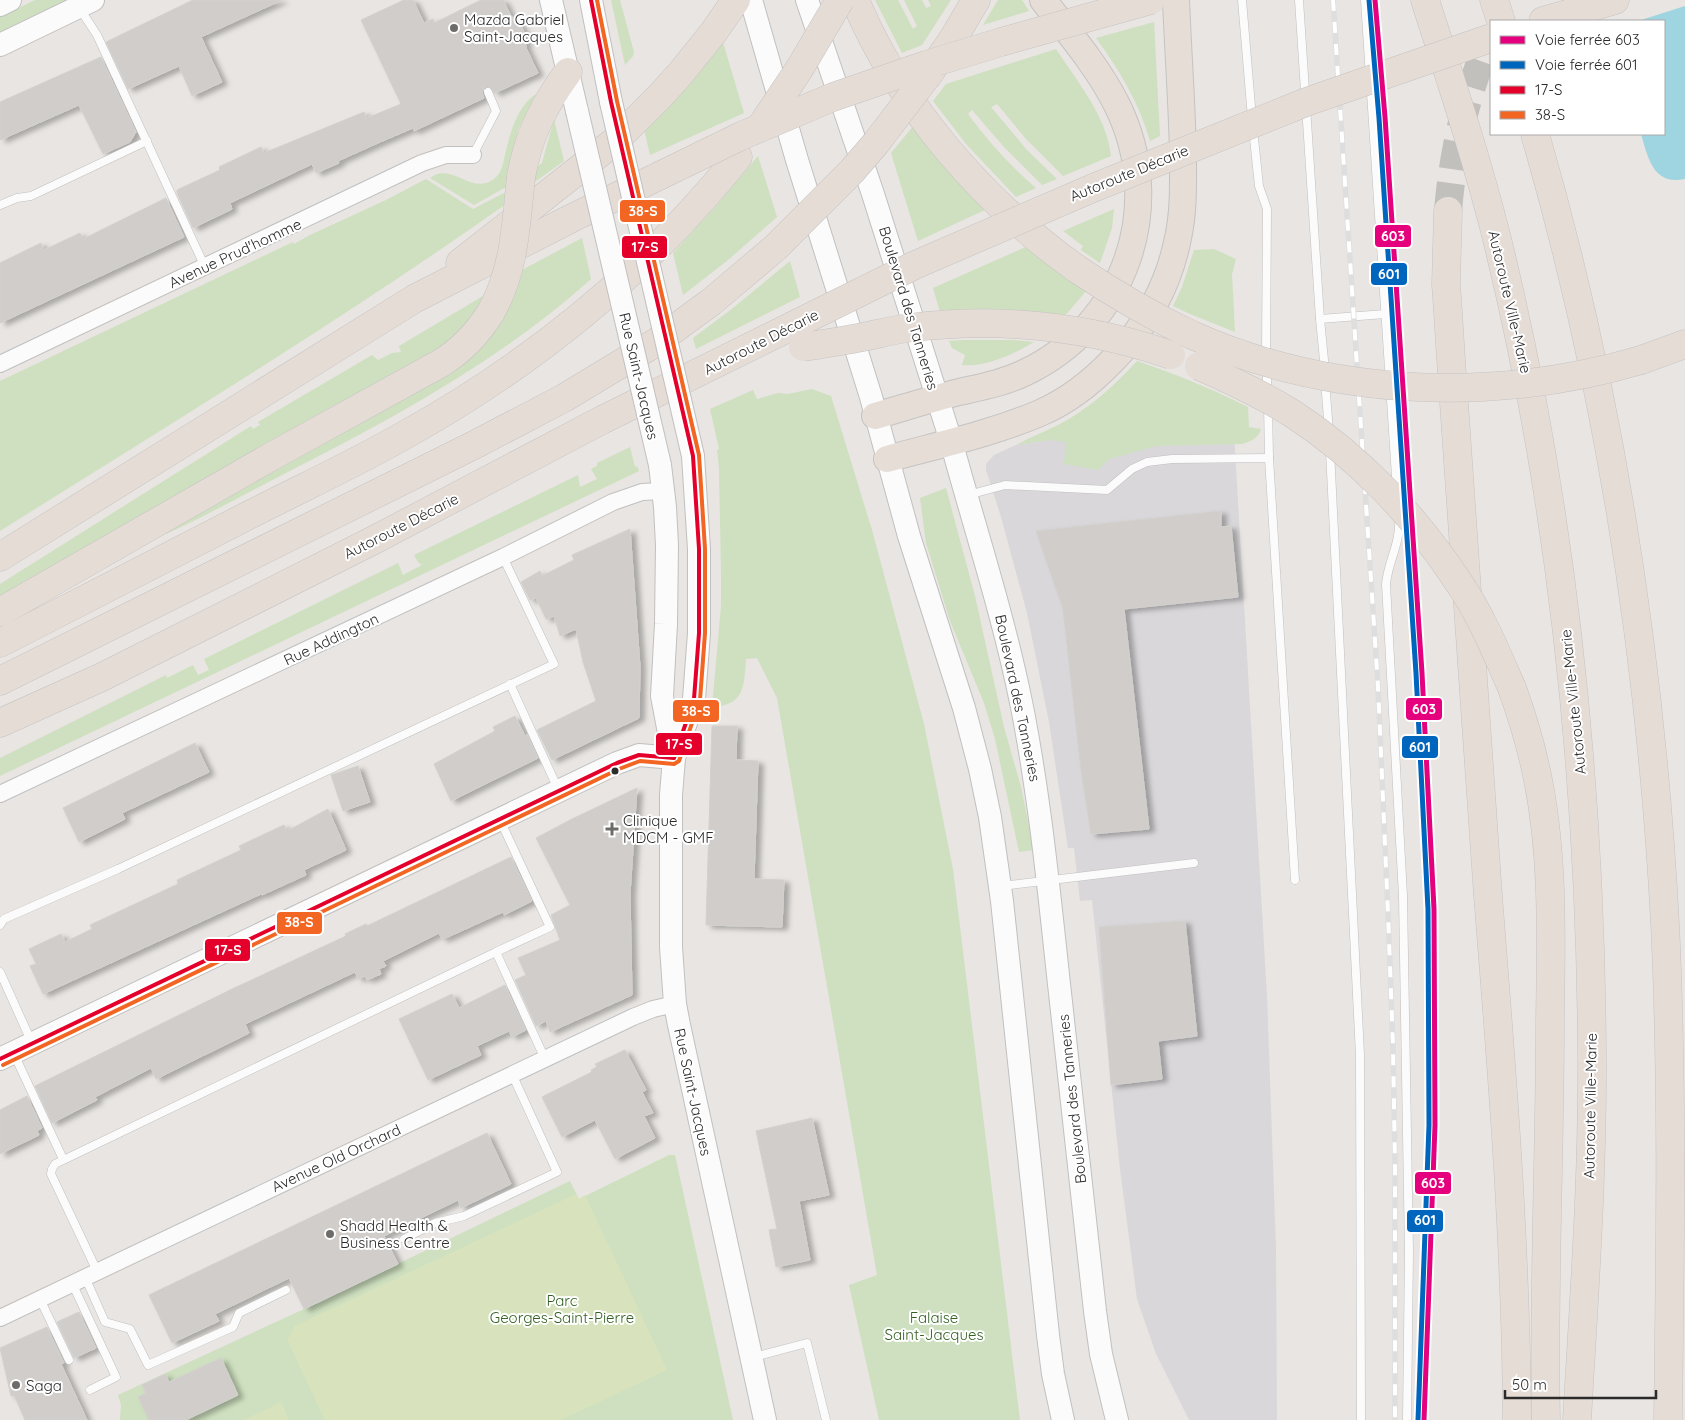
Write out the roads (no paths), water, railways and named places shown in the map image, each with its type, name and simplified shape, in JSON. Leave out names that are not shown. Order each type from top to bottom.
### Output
[{"type":"highway","points":[[414,299],[615,141],[661,95],[698,53],[736,0]]},
{"type":"highway","points":[[0,643],[403,436],[495,380],[556,336],[622,282],[692,212],[738,157],[782,96],[840,0]]},
{"type":"highway","points":[[855,0],[902,87],[943,143],[992,199],[1032,235],[1077,269],[1127,302],[1194,336],[1240,353],[1285,366],[1354,381],[1438,388],[1496,386],[1578,376],[1641,360],[1685,344]]},
{"type":"highway","points":[[0,681],[450,457],[564,398],[654,343],[710,302],[775,248],[852,171],[881,137],[927,76],[953,39],[976,0]]},
{"type":"highway","points":[[875,416],[1006,380],[1023,374],[1059,353],[1087,327],[1109,299],[1128,261],[1137,222],[1138,185],[1136,162],[1126,125],[1108,88],[1043,0]]},
{"type":"highway","points":[[0,558],[414,299],[574,217],[741,136],[850,91],[1001,42],[1151,0]]},
{"type":"highway","points":[[888,459],[1040,413],[1090,382],[1135,337],[1156,302],[1173,261],[1182,216],[1182,114],[1176,0]]},
{"type":"highway","name":"Autoroute Ville-Marie","points":[[1425,0],[1487,201],[1524,361],[1554,527],[1573,687],[1588,880],[1592,1055],[1577,1420]]},
{"type":"highway","points":[[1494,0],[1501,20]]},
{"type":"highway","points":[[1546,20],[1614,0]]},
{"type":"highway","name":"Autoroute Décarie","points":[[0,723],[102,677],[366,544],[602,420],[728,359],[798,336],[947,251],[1111,180],[1317,98],[1490,38]]},
{"type":"highway","points":[[0,612],[240,474],[441,363],[470,339],[492,312],[503,288],[510,264],[521,177],[527,148],[536,122],[550,96],[568,72]]},
{"type":"highway","points":[[1535,135],[1572,280],[1596,388],[1623,532],[1644,673],[1659,838],[1667,986],[1670,1252],[1668,1420]]},
{"type":"highway","points":[[1448,211],[1446,284],[1462,540],[1509,1170],[1517,1360],[1517,1420]]},
{"type":"highway","points":[[798,336],[952,324],[997,323],[1086,333],[1129,342],[1172,355],[1244,387],[1293,414],[1332,443],[1386,492],[1425,537],[1460,585],[1488,635],[1512,688],[1537,775],[1544,822],[1549,886],[1550,1054],[1545,1364],[1546,1420]]},
{"type":"highway","points":[[0,742],[102,677]]},
{"type":"main road","points":[[0,5],[10,0]]},
{"type":"main road","name":"Rue Saint-Jacques","points":[[550,0],[660,465],[666,532],[667,575],[662,696],[674,758],[671,804],[670,902],[675,1004],[765,1420]]},
{"type":"main road","name":"Rue Saint-Jacques","points":[[591,0],[611,102],[693,456],[699,549],[698,633],[694,699],[674,758]]},
{"type":"main road","points":[[751,0],[928,597],[966,716],[990,817],[1000,886],[1048,1335],[1063,1420]]},
{"type":"main road","name":"Boulevard des Tanneries","points":[[807,0],[873,194],[951,441],[1006,636],[1020,698],[1038,796],[1096,1320],[1106,1378],[1117,1420]]},
{"type":"main road","points":[[0,45],[86,3]]},
{"type":"main road","points":[[15,1051],[617,763],[639,755],[674,758]]},
{"type":"street","name":"Avenue Prud'homme","points":[[0,364],[422,164],[446,155],[473,155]]},
{"type":"street","name":"Rue Addington","points":[[0,794],[503,557],[618,500],[642,492],[663,491]]},
{"type":"street","name":"Avenue Old Orchard","points":[[0,1318],[643,1012],[675,1004]]},
{"type":"lane","points":[[1242,0],[1256,165],[1259,186],[1267,209],[1266,313],[1269,458],[1295,880]]},
{"type":"lane","points":[[1300,0],[1332,478],[1360,1055],[1362,1420]]},
{"type":"lane","points":[[1365,0],[1400,530],[1386,584],[1403,896],[1409,1252],[1407,1420]]},
{"type":"lane","points":[[86,3],[97,35],[205,267]]},
{"type":"lane","points":[[473,155],[496,111],[488,92]]},
{"type":"lane","points":[[0,205],[17,198],[31,196],[147,141]]},
{"type":"lane","points":[[1320,320],[1385,314]]},
{"type":"lane","points":[[966,496],[1005,485],[1107,490],[1132,469],[1147,462],[1172,459],[1269,458]]},
{"type":"lane","points":[[0,911],[2,922],[554,664],[503,557]]},
{"type":"lane","points":[[510,684],[559,791]]},
{"type":"lane","points":[[90,1390],[116,1377],[51,1174],[55,1164],[550,927],[499,819]]},
{"type":"lane","points":[[1000,886],[1194,863]]},
{"type":"lane","points":[[496,952],[544,1059]]},
{"type":"lane","points":[[0,972],[15,1051],[63,1159]]},
{"type":"lane","points":[[404,1239],[435,1223],[464,1216],[557,1172],[512,1074]]},
{"type":"lane","points":[[85,1277],[105,1322],[130,1329],[148,1365],[233,1327],[239,1312],[286,1290]]},
{"type":"lane","points":[[40,1299],[69,1360]]},
{"type":"lane","points":[[752,1358],[807,1343],[826,1420]]},
{"type":"water","points":[[1685,0],[1685,179],[1674,180],[1659,174],[1646,152],[1641,135],[1665,135],[1665,20],[1629,20]]},
{"type":"tunnel","points":[[1448,211],[1453,165],[1462,121],[1482,56],[1490,37]]},
{"type":"railway","points":[[1333,0],[1378,687],[1388,913],[1395,1165],[1395,1420]]},
{"type":"rail line","name":"601","points":[[1369,0],[1379,118],[1416,673],[1428,909],[1429,1125],[1418,1420]]},
{"type":"rail line","name":"603","points":[[1375,0],[1385,117],[1422,673],[1434,909],[1435,1125],[1424,1420]]},
{"type":"place","name":"Mazda Gabriel Saint-Jacques","points":[[454,28]]},
{"type":"place","name":"Clinique MDCM - GMF","points":[[612,829]]},
{"type":"place","name":"Shadd Health & Business Centre","points":[[330,1234]]},
{"type":"place","name":"Saga","points":[[16,1385]]},
{"type":"park label","name":"Parc Georges-Saint-Pierre","points":[[562,1308]]},
{"type":"park label","name":"Falaise Saint-Jacques","points":[[934,1326]]}]
